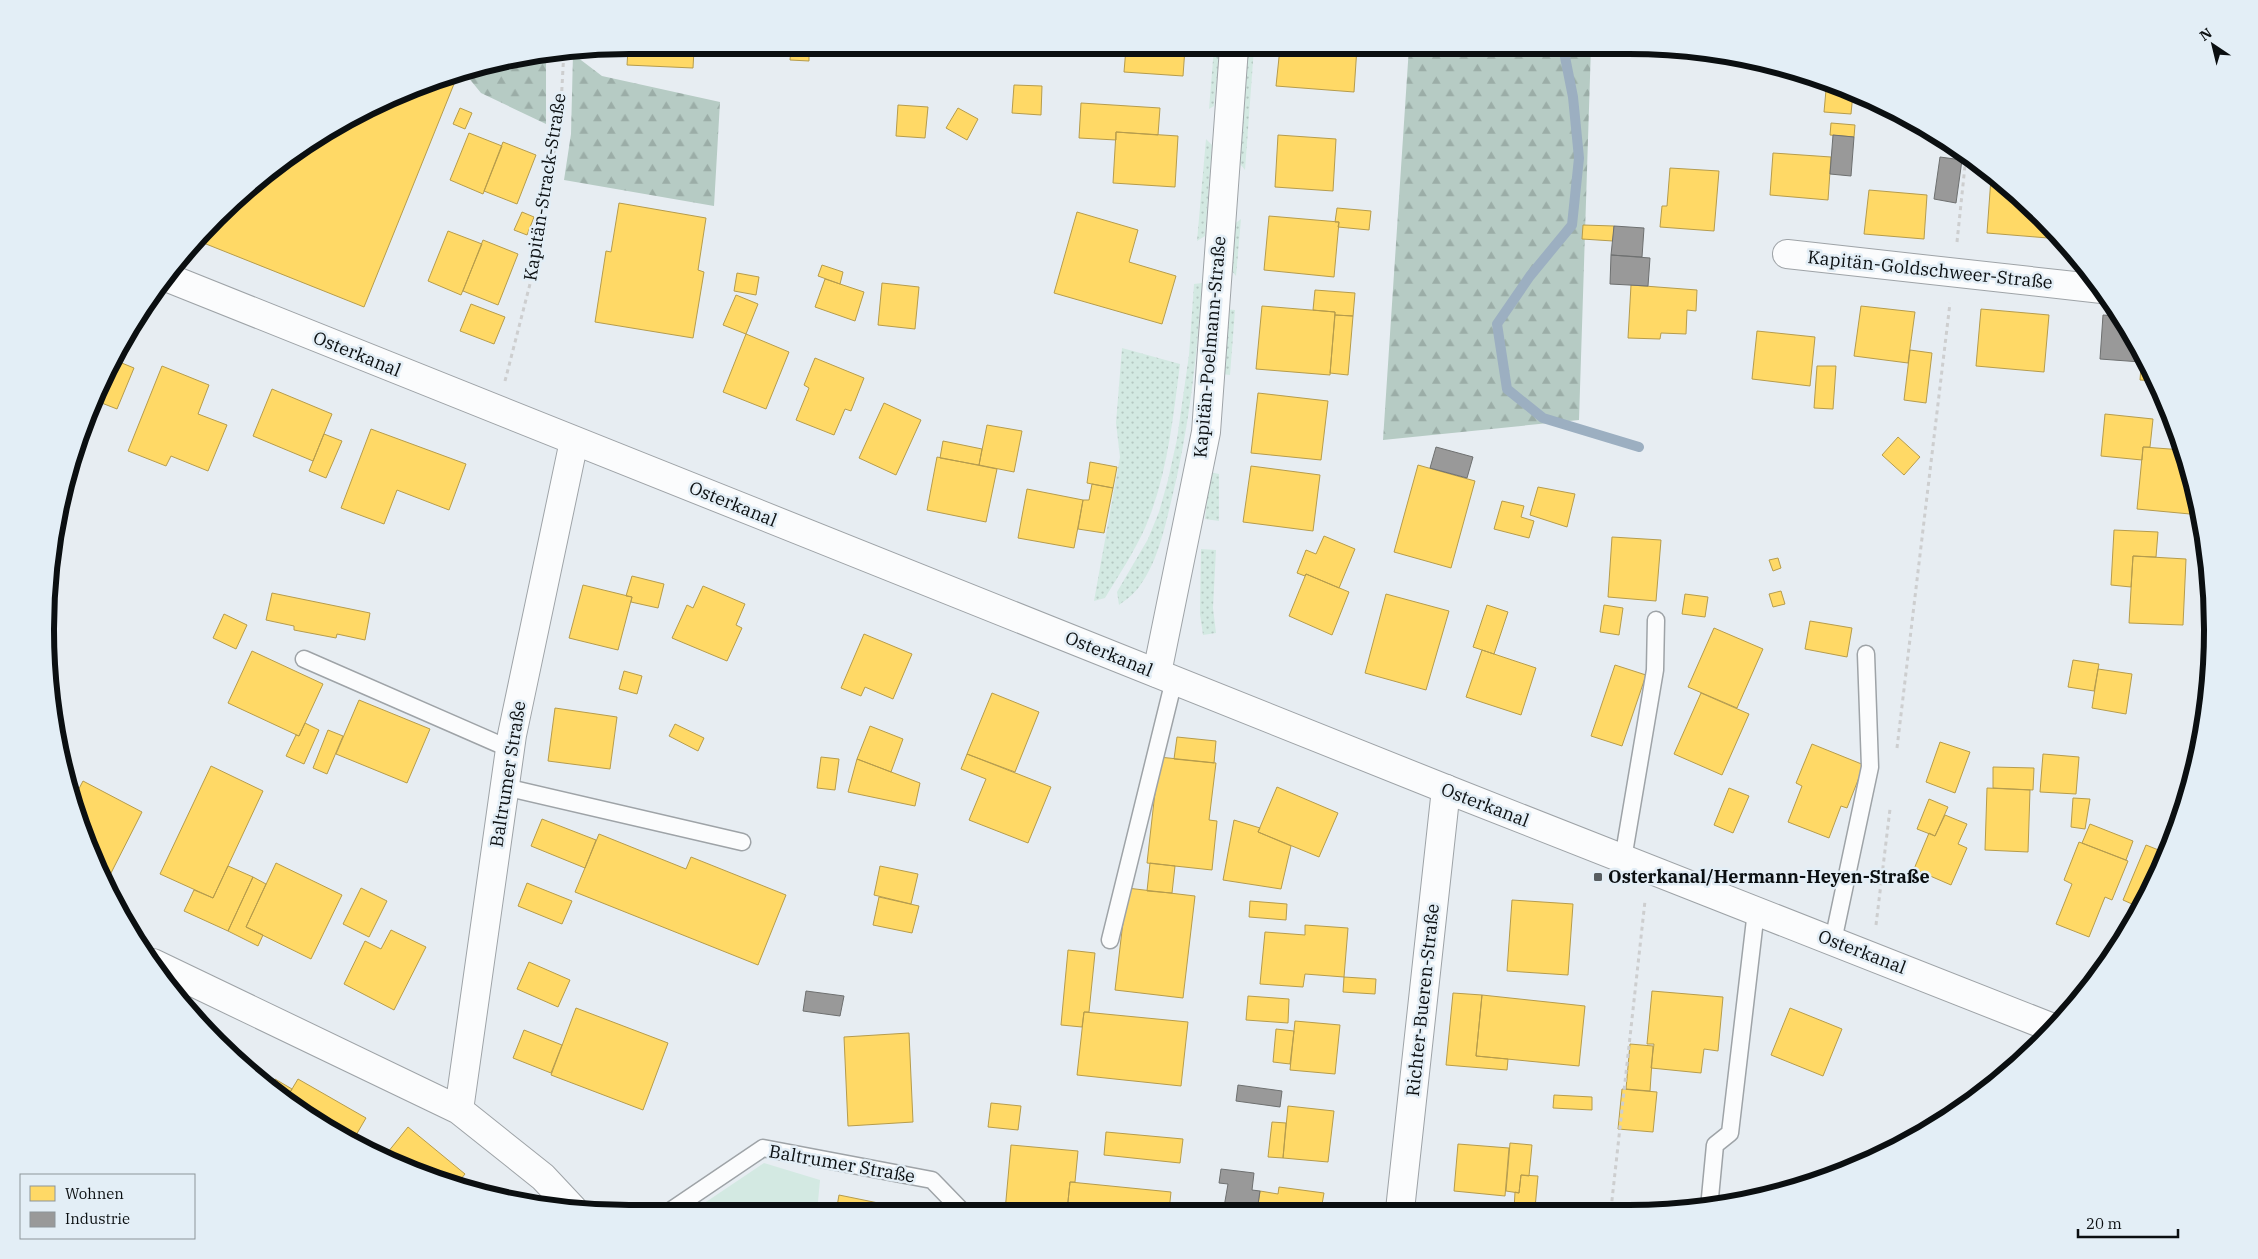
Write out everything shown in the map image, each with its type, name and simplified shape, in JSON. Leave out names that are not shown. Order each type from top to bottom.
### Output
[{"type":"street","name":"Kapitän-Poelmann-Straße","points":[[1166,677],[1206,432],[1234,54]]},
{"type":"street","name":"Kapitän-Goldschweer-Straße","points":[[1787,254],[2092,289]]},
{"type":"street","name":"Osterkanal","points":[[173,280],[1446,789],[2046,1025]]},
{"type":"street","name":"Baltrumer Straße","points":[[459,1110],[510,749],[574,441]]},
{"type":"street","name":"Richter-Bueren-Straße","points":[[1401,1205],[1446,789]]},
{"type":"street","points":[[165,969],[459,1110],[542,1177],[565,1201]]},
{"type":"lane","points":[[1623,859],[1655,670],[1656,620]]},
{"type":"lane","points":[[1833,941],[1870,767],[1866,654]]},
{"type":"lane","points":[[304,659],[510,749]]},
{"type":"lane","points":[[1110,940],[1166,677]]},
{"type":"lane","points":[[505,787],[742,842]]},
{"type":"lane","points":[[1710,1199],[1715,1145],[1730,1133],[1756,911]]},
{"type":"lane","name":"Baltrumer Straße","points":[[678,1205],[763,1148],[932,1180],[956,1205]]},
{"type":"path","name":"Kapitän-Strack-Straße","points":[[498,410],[539,249],[561,105],[564,58]]},
{"type":"path","points":[[1896,753],[1954,272],[1965,163]]},
{"type":"path","points":[[1872,957],[1890,802]]},
{"type":"path","points":[[1611,1205],[1648,868]]},
{"type":"green space","points":[[1214,54],[1219,54],[1214,106],[1209,109]]},
{"type":"green space","points":[[1248,54],[1254,54],[1245,170],[1237,160]]},
{"type":"green space","points":[[1409,54],[1591,54],[1579,420],[1383,440]]},
{"type":"green space","points":[[573,57],[576,57],[602,76],[720,102],[714,206],[564,180],[571,134]]},
{"type":"green space","points":[[546,60],[546,124],[481,93],[468,77]]},
{"type":"green space","points":[[1206,139],[1212,145],[1205,236],[1197,241]]},
{"type":"green space","points":[[1241,219],[1236,276],[1230,269],[1233,225]]},
{"type":"green space","points":[[1202,283],[1195,366],[1183,448],[1166,524],[1151,568],[1135,592],[1119,605],[1117,592],[1148,539],[1159,512],[1168,480],[1177,439],[1189,355],[1194,284]]},
{"type":"green space","points":[[1226,309],[1235,310],[1230,375],[1222,374]]},
{"type":"green space","points":[[1122,348],[1180,364],[1168,448],[1153,509],[1136,546],[1105,598],[1094,601],[1120,457],[1116,423]]},
{"type":"green space","points":[[1210,472],[1219,474],[1219,521],[1205,519]]},
{"type":"green space","points":[[1201,549],[1216,550],[1213,608],[1216,633],[1203,635],[1200,614]]},
{"type":"green space","points":[[764,1163],[820,1180],[818,1205],[701,1205]]},
{"type":"building: Wohnen","points":[[628,54],[694,54],[693,68],[627,65]]},
{"type":"building: Wohnen","points":[[791,54],[809,54],[809,61],[790,60]]},
{"type":"building: Wohnen","points":[[1126,54],[1185,54],[1183,76],[1124,72]]},
{"type":"building: Wohnen","points":[[1279,54],[1357,54],[1354,92],[1276,86]]},
{"type":"building: Wohnen","points":[[455,81],[364,307],[203,243],[222,222],[250,197],[310,151],[375,113]]},
{"type":"building: Wohnen","points":[[1014,85],[1042,86],[1041,115],[1012,113]]},
{"type":"building: Wohnen","points":[[1826,90],[1852,99],[1851,114],[1824,112]]},
{"type":"building: Wohnen","points":[[1081,103],[1160,108],[1158,135],[1116,132],[1116,140],[1079,138]]},
{"type":"building: Wohnen","points":[[898,105],[928,107],[925,138],[896,136]]},
{"type":"building: Wohnen","points":[[460,108],[472,113],[465,129],[453,124]]},
{"type":"building: Wohnen","points":[[958,108],[978,119],[967,140],[946,128]]},
{"type":"building: Wohnen","points":[[1831,123],[1855,125],[1854,137],[1830,135]]},
{"type":"building: Wohnen","points":[[1116,132],[1178,136],[1175,187],[1113,183]]},
{"type":"building: Wohnen","points":[[469,133],[502,146],[483,194],[450,180]]},
{"type":"building: Wohnen","points":[[1278,135],[1336,139],[1333,191],[1275,187]]},
{"type":"building: Wohnen","points":[[503,142],[536,155],[517,204],[484,191]]},
{"type":"building: Wohnen","points":[[1773,153],[1831,157],[1828,200],[1770,195]]},
{"type":"building: Wohnen","points":[[1670,168],[1719,171],[1714,231],[1660,227],[1662,206],[1667,206]]},
{"type":"building: Wohnen","points":[[1991,183],[2036,222],[2048,236],[2048,238],[1987,233]]},
{"type":"building: Wohnen","points":[[1869,190],[1927,195],[1924,239],[1864,234]]},
{"type":"building: Wohnen","points":[[619,203],[706,218],[698,270],[704,272],[693,338],[595,322],[606,251],[611,252]]},
{"type":"building: Wohnen","points":[[1337,208],[1371,211],[1369,230],[1338,227],[1339,222],[1335,222]]},
{"type":"building: Wohnen","points":[[522,212],[534,217],[527,235],[514,230]]},
{"type":"building: Wohnen","points":[[1077,212],[1138,230],[1129,262],[1176,276],[1162,324],[1054,293]]},
{"type":"building: Wohnen","points":[[1269,216],[1339,222],[1334,277],[1264,270]]},
{"type":"building: Wohnen","points":[[1583,225],[1614,226],[1613,241],[1582,239]]},
{"type":"building: Wohnen","points":[[448,231],[482,244],[461,295],[428,281]]},
{"type":"building: Wohnen","points":[[483,240],[518,254],[498,305],[463,291]]},
{"type":"building: Wohnen","points":[[822,265],[843,272],[840,284],[818,276]]},
{"type":"building: Wohnen","points":[[737,273],[759,277],[756,295],[734,291]]},
{"type":"building: Wohnen","points":[[825,279],[864,292],[855,321],[815,307]]},
{"type":"building: Wohnen","points":[[882,283],[919,287],[915,329],[878,325]]},
{"type":"building: Wohnen","points":[[1631,285],[1697,290],[1696,311],[1687,310],[1686,334],[1661,333],[1660,339],[1628,338]]},
{"type":"building: Wohnen","points":[[1315,290],[1355,293],[1353,316],[1335,315],[1335,312],[1313,310]]},
{"type":"building: Wohnen","points":[[736,295],[758,304],[746,334],[723,325]]},
{"type":"building: Wohnen","points":[[471,304],[505,317],[494,344],[460,331]]},
{"type":"building: Wohnen","points":[[1262,306],[1335,312],[1330,375],[1256,369]]},
{"type":"building: Wohnen","points":[[1861,306],[1915,312],[1908,363],[1854,356]]},
{"type":"building: Wohnen","points":[[1981,309],[2049,315],[2044,372],[1976,366]]},
{"type":"building: Wohnen","points":[[1335,315],[1353,316],[1348,375],[1330,373]]},
{"type":"building: Wohnen","points":[[1757,331],[1815,337],[1810,386],[1752,379]]},
{"type":"building: Wohnen","points":[[746,334],[789,352],[766,409],[723,392]]},
{"type":"building: Wohnen","points":[[1910,350],[1932,353],[1926,403],[1904,400]]},
{"type":"building: Wohnen","points":[[815,358],[864,378],[851,411],[845,409],[834,435],[796,420],[809,388],[804,385]]},
{"type":"building: Wohnen","points":[[120,362],[134,368],[117,409],[101,403]]},
{"type":"building: Wohnen","points":[[162,366],[209,385],[198,414],[227,425],[208,471],[171,456],[166,466],[128,451]]},
{"type":"building: Wohnen","points":[[1817,366],[1836,366],[1833,409],[1814,408]]},
{"type":"building: Wohnen","points":[[2141,368],[2147,380],[2140,380]]},
{"type":"building: Wohnen","points":[[272,389],[332,414],[313,461],[253,436]]},
{"type":"building: Wohnen","points":[[1258,393],[1328,401],[1321,460],[1251,453]]},
{"type":"building: Wohnen","points":[[884,403],[921,420],[896,475],[859,458]]},
{"type":"building: Wohnen","points":[[2105,414],[2153,419],[2150,447],[2143,447],[2142,460],[2101,456]]},
{"type":"building: Wohnen","points":[[987,425],[1022,431],[1014,472],[979,465]]},
{"type":"building: Wohnen","points":[[371,429],[466,464],[449,510],[397,490],[384,524],[341,508]]},
{"type":"building: Wohnen","points":[[324,434],[342,441],[326,478],[309,471]]},
{"type":"building: Wohnen","points":[[1898,437],[1920,457],[1904,475],[1882,455]]},
{"type":"building: Wohnen","points":[[943,441],[982,449],[979,465],[940,458]]},
{"type":"building: Wohnen","points":[[2143,447],[2176,449],[2185,480],[2191,506],[2190,514],[2137,509]]},
{"type":"building: Wohnen","points":[[937,457],[997,469],[986,522],[927,510]]},
{"type":"building: Wohnen","points":[[1090,462],[1117,467],[1113,488],[1087,483]]},
{"type":"building: Wohnen","points":[[1418,465],[1475,481],[1451,568],[1394,552]]},
{"type":"building: Wohnen","points":[[1251,466],[1320,475],[1313,531],[1243,522]]},
{"type":"building: Wohnen","points":[[1092,484],[1113,488],[1104,533],[1078,529],[1083,500],[1089,500]]},
{"type":"building: Wohnen","points":[[1538,487],[1575,494],[1567,527],[1530,515]]},
{"type":"building: Wohnen","points":[[1027,489],[1083,500],[1074,548],[1018,538]]},
{"type":"building: Wohnen","points":[[1502,501],[1524,506],[1521,517],[1534,521],[1529,538],[1494,529]]},
{"type":"building: Wohnen","points":[[2114,530],[2158,532],[2156,557],[2133,556],[2131,587],[2111,585]]},
{"type":"building: Wohnen","points":[[1324,536],[1355,549],[1339,588],[1306,574],[1305,576],[1297,573],[1306,550],[1316,554]]},
{"type":"building: Wohnen","points":[[1612,537],[1661,540],[1656,601],[1608,597]]},
{"type":"building: Wohnen","points":[[2133,556],[2186,559],[2183,625],[2129,623]]},
{"type":"building: Wohnen","points":[[1778,558],[1781,568],[1773,571],[1769,560]]},
{"type":"building: Wohnen","points":[[1306,574],[1349,592],[1332,635],[1289,616]]},
{"type":"building: Wohnen","points":[[632,576],[664,584],[658,608],[631,602],[632,597],[626,596]]},
{"type":"building: Wohnen","points":[[583,585],[632,597],[618,650],[569,638]]},
{"type":"building: Wohnen","points":[[703,586],[745,604],[736,625],[742,628],[727,661],[672,638],[687,605],[693,608]]},
{"type":"building: Wohnen","points":[[1781,591],[1785,604],[1773,607],[1769,594]]},
{"type":"building: Wohnen","points":[[272,593],[370,613],[365,640],[337,634],[336,638],[294,630],[294,626],[266,620]]},
{"type":"building: Wohnen","points":[[1386,594],[1449,611],[1426,690],[1365,673]]},
{"type":"building: Wohnen","points":[[1685,594],[1708,597],[1705,617],[1682,614]]},
{"type":"building: Wohnen","points":[[1487,605],[1508,612],[1494,654],[1473,647]]},
{"type":"building: Wohnen","points":[[1604,605],[1623,608],[1619,635],[1600,632]]},
{"type":"building: Wohnen","points":[[224,614],[247,625],[236,649],[213,638]]},
{"type":"building: Wohnen","points":[[1810,621],[1852,628],[1847,657],[1805,649]]},
{"type":"building: Wohnen","points":[[1714,628],[1763,649],[1737,708],[1688,687]]},
{"type":"building: Wohnen","points":[[864,634],[912,654],[893,699],[865,687],[861,696],[841,688]]},
{"type":"building: Wohnen","points":[[1482,650],[1536,668],[1521,715],[1466,697]]},
{"type":"building: Wohnen","points":[[252,651],[323,684],[299,736],[228,703]]},
{"type":"building: Wohnen","points":[[2073,660],[2099,664],[2094,691],[2068,687]]},
{"type":"building: Wohnen","points":[[1615,665],[1646,675],[1622,746],[1591,736]]},
{"type":"building: Wohnen","points":[[2098,669],[2132,674],[2126,714],[2092,708]]},
{"type":"building: Wohnen","points":[[624,671],[642,676],[637,694],[619,689]]},
{"type":"building: Wohnen","points":[[992,693],[1039,712],[1015,772],[967,754]]},
{"type":"building: Wohnen","points":[[1701,693],[1749,714],[1722,775],[1674,754]]},
{"type":"building: Wohnen","points":[[359,700],[430,729],[407,783],[336,754]]},
{"type":"building: Wohnen","points":[[555,708],[617,717],[610,769],[548,761]]},
{"type":"building: Wohnen","points":[[305,723],[319,730],[304,764],[286,756],[296,735],[299,736]]},
{"type":"building: Wohnen","points":[[675,724],[704,738],[698,751],[669,736]]},
{"type":"building: Wohnen","points":[[870,726],[903,739],[891,772],[857,759]]},
{"type":"building: Wohnen","points":[[328,730],[343,736],[327,774],[313,768]]},
{"type":"building: Wohnen","points":[[1177,737],[1216,741],[1214,763],[1174,759]]},
{"type":"building: Wohnen","points":[[1940,742],[1970,752],[1955,793],[1926,782]]},
{"type":"building: Wohnen","points":[[1812,744],[1864,765],[1847,808],[1841,806],[1829,838],[1788,822],[1802,786],[1796,783]]},
{"type":"building: Wohnen","points":[[967,754],[1051,787],[1028,843],[969,820],[986,779],[961,769]]},
{"type":"building: Wohnen","points":[[2043,754],[2079,757],[2076,794],[2040,792]]},
{"type":"building: Wohnen","points":[[821,757],[839,759],[835,790],[817,788]]},
{"type":"building: Wohnen","points":[[1159,757],[1216,763],[1209,820],[1217,821],[1212,870],[1147,863]]},
{"type":"building: Wohnen","points":[[857,759],[920,783],[915,806],[848,792]]},
{"type":"building: Wohnen","points":[[211,766],[263,791],[213,898],[160,874]]},
{"type":"building: Wohnen","points":[[1993,767],[2034,768],[2033,790],[1993,788]]},
{"type":"building: Wohnen","points":[[83,781],[142,812],[109,876],[84,815],[77,792]]},
{"type":"building: Wohnen","points":[[1277,787],[1338,813],[1319,857],[1258,832]]},
{"type":"building: Wohnen","points":[[1729,788],[1749,796],[1733,833],[1714,825]]},
{"type":"building: Wohnen","points":[[1987,788],[2030,790],[2028,852],[1985,850]]},
{"type":"building: Wohnen","points":[[2073,798],[2090,799],[2085,829],[2071,827]]},
{"type":"building: Wohnen","points":[[1929,799],[1948,807],[1935,836],[1917,829]]},
{"type":"building: Wohnen","points":[[1945,815],[1967,824],[1958,844],[1967,848],[1951,885],[1914,869],[1929,833],[1935,836]]},
{"type":"building: Wohnen","points":[[542,819],[596,840],[585,868],[531,846]]},
{"type":"building: Wohnen","points":[[1234,820],[1260,828],[1258,832],[1291,846],[1281,889],[1223,880]]},
{"type":"building: Wohnen","points":[[2090,824],[2133,841],[2126,860],[2082,843]]},
{"type":"building: Wohnen","points":[[599,834],[686,869],[691,857],[786,895],[758,965],[575,892]]},
{"type":"building: Wohnen","points":[[2079,842],[2128,861],[2112,900],[2105,897],[2089,937],[2056,924],[2072,884],[2064,880]]},
{"type":"building: Wohnen","points":[[2146,845],[2160,851],[2134,905],[2123,900]]},
{"type":"building: Wohnen","points":[[276,863],[342,895],[311,959],[246,927]]},
{"type":"building: Wohnen","points":[[1150,863],[1175,866],[1172,893],[1147,891]]},
{"type":"building: Wohnen","points":[[228,866],[253,877],[228,931],[184,911],[194,890],[213,898]]},
{"type":"building: Wohnen","points":[[880,866],[918,874],[911,904],[874,895]]},
{"type":"building: Wohnen","points":[[253,877],[266,884],[246,927],[263,935],[258,946],[228,931]]},
{"type":"building: Wohnen","points":[[527,883],[572,901],[562,924],[518,906]]},
{"type":"building: Wohnen","points":[[361,888],[387,901],[369,937],[343,924]]},
{"type":"building: Wohnen","points":[[1127,888],[1195,896],[1183,998],[1115,990]]},
{"type":"building: Wohnen","points":[[879,897],[919,906],[912,933],[873,925]]},
{"type":"building: Wohnen","points":[[1512,900],[1573,904],[1568,975],[1507,971]]},
{"type":"building: Wohnen","points":[[1250,901],[1287,904],[1286,920],[1249,917]]},
{"type":"building: Wohnen","points":[[1305,925],[1348,928],[1344,977],[1305,974],[1303,987],[1260,984],[1265,932],[1305,935]]},
{"type":"building: Wohnen","points":[[391,930],[426,947],[394,1010],[344,984],[365,941],[381,949]]},
{"type":"building: Wohnen","points":[[1068,950],[1095,953],[1089,1012],[1084,1012],[1082,1027],[1061,1025]]},
{"type":"building: Wohnen","points":[[529,962],[570,980],[558,1007],[517,989]]},
{"type":"building: Wohnen","points":[[1344,977],[1376,979],[1375,994],[1343,992]]},
{"type":"building: Wohnen","points":[[1652,991],[1723,997],[1718,1051],[1704,1049],[1701,1073],[1651,1068],[1654,1044],[1647,1044]]},
{"type":"building: Wohnen","points":[[1453,993],[1482,995],[1476,1056],[1508,1059],[1507,1070],[1446,1065]]},
{"type":"building: Wohnen","points":[[1482,995],[1585,1006],[1579,1066],[1476,1056]]},
{"type":"building: Wohnen","points":[[1248,996],[1289,999],[1288,1023],[1246,1020]]},
{"type":"building: Wohnen","points":[[576,1008],[668,1043],[643,1110],[551,1075]]},
{"type":"building: Wohnen","points":[[1790,1008],[1842,1029],[1823,1076],[1771,1055]]},
{"type":"building: Wohnen","points":[[1084,1012],[1188,1022],[1181,1086],[1077,1075]]},
{"type":"building: Wohnen","points":[[1295,1021],[1340,1025],[1335,1074],[1290,1070]]},
{"type":"building: Wohnen","points":[[1276,1029],[1294,1031],[1290,1064],[1273,1062]]},
{"type":"building: Wohnen","points":[[524,1030],[562,1045],[551,1073],[513,1058]]},
{"type":"building: Wohnen","points":[[909,1033],[913,1122],[848,1126],[844,1037]]},
{"type":"building: Wohnen","points":[[1630,1044],[1653,1046],[1650,1091],[1626,1089]]},
{"type":"building: Wohnen","points":[[275,1079],[292,1089],[289,1093],[274,1082]]},
{"type":"building: Wohnen","points":[[298,1079],[366,1118],[356,1136],[289,1093]]},
{"type":"building: Wohnen","points":[[1622,1089],[1657,1092],[1653,1132],[1618,1129]]},
{"type":"building: Wohnen","points":[[1554,1095],[1592,1097],[1592,1110],[1553,1108]]},
{"type":"building: Wohnen","points":[[991,1103],[1021,1106],[1018,1130],[988,1127]]},
{"type":"building: Wohnen","points":[[1288,1106],[1334,1111],[1328,1162],[1283,1158]]},
{"type":"building: Wohnen","points":[[1272,1122],[1286,1123],[1283,1158],[1268,1157]]},
{"type":"building: Wohnen","points":[[408,1127],[465,1174],[460,1180],[388,1152]]},
{"type":"building: Wohnen","points":[[1106,1132],[1183,1139],[1180,1163],[1104,1155]]},
{"type":"building: Wohnen","points":[[1510,1143],[1532,1145],[1529,1176],[1521,1175],[1519,1193],[1506,1191]]},
{"type":"building: Wohnen","points":[[1458,1144],[1509,1148],[1505,1196],[1454,1191]]},
{"type":"building: Wohnen","points":[[1011,1145],[1078,1151],[1075,1182],[1070,1182],[1068,1205],[1006,1205]]},
{"type":"building: Wohnen","points":[[1521,1175],[1538,1176],[1535,1205],[1514,1205],[1515,1192],[1519,1193]]},
{"type":"building: Wohnen","points":[[1070,1182],[1171,1192],[1170,1205],[1068,1205]]},
{"type":"building: Wohnen","points":[[1279,1187],[1324,1193],[1322,1205],[1258,1205],[1260,1191],[1278,1194]]},
{"type":"building: Wohnen","points":[[839,1195],[888,1205],[837,1205]]},
{"type":"building: Industrie","points":[[1833,135],[1854,137],[1851,176],[1830,174]]},
{"type":"building: Industrie","points":[[1940,157],[1960,160],[1962,161],[1956,203],[1934,199]]},
{"type":"building: Industrie","points":[[1614,226],[1644,228],[1642,257],[1611,255]]},
{"type":"building: Industrie","points":[[1611,255],[1650,258],[1648,286],[1610,284]]},
{"type":"building: Industrie","points":[[2103,315],[2110,315],[2138,362],[2100,359]]},
{"type":"building: Industrie","points":[[1436,447],[1473,457],[1467,478],[1430,468]]},
{"type":"building: Industrie","points":[[806,991],[844,996],[840,1016],[803,1011]]},
{"type":"building: Industrie","points":[[1238,1085],[1282,1091],[1280,1107],[1236,1101]]},
{"type":"building: Industrie","points":[[1221,1169],[1254,1173],[1252,1190],[1260,1191],[1258,1205],[1224,1205],[1228,1184],[1219,1183]]},
{"type":"waterway","points":[[1564,54],[1573,97],[1579,158],[1572,225],[1530,276],[1497,324],[1507,389],[1543,418],[1639,447]]},
{"type":"place","name":"Osterkanal/Hermann-Heyen-Straße","points":[[1598,877]]}]
